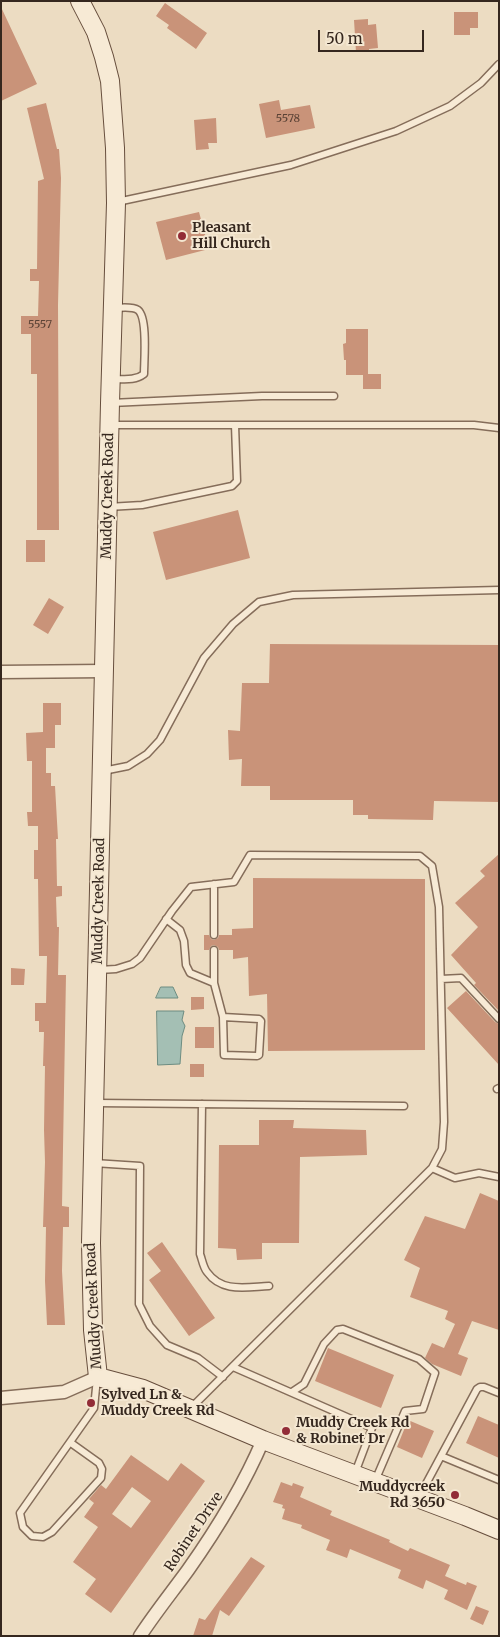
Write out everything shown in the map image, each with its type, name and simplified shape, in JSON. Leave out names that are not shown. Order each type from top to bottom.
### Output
[{"type":"street","name":"Muddy Creek Road","points":[[80,1],[96,32],[110,81],[115,148],[116,203],[91,1243],[93,1330],[98,1377],[143,1389],[263,1440],[499,1530]]},
{"type":"street","points":[[1,672],[104,671]]},
{"type":"street","points":[[1,1398],[64,1392],[98,1377]]},
{"type":"street","name":"Robinet Drive","points":[[140,1636],[188,1570],[231,1505],[252,1466],[263,1440]]},
{"type":"lane","points":[[116,203],[291,164],[396,132],[450,106],[481,83],[499,64]]},
{"type":"lane","points":[[111,379],[132,380],[144,374],[144,320],[140,311],[133,308],[113,308]]},
{"type":"lane","points":[[110,403],[262,396],[334,396]]},
{"type":"lane","points":[[110,425],[474,425],[499,428]]},
{"type":"lane","points":[[108,507],[142,505],[232,486],[237,481],[235,425]]},
{"type":"lane","points":[[102,771],[128,766],[147,754],[160,740],[204,658],[233,624],[259,602],[293,595],[499,590]]},
{"type":"lane","points":[[98,970],[116,970],[132,964],[140,958],[166,919],[191,887],[234,882],[250,855],[420,856],[432,866],[440,907],[444,1122],[442,1149],[432,1168],[190,1409]]},
{"type":"lane","points":[[214,884],[214,935]]},
{"type":"lane","points":[[166,919],[180,930],[184,941],[186,965],[190,973],[214,983]]},
{"type":"lane","points":[[214,950],[214,983],[223,1018],[224,1055],[259,1055],[261,1021],[256,1018],[223,1018]]},
{"type":"lane","points":[[441,979],[461,978],[499,1019]]},
{"type":"lane","points":[[95,1104],[404,1106]]},
{"type":"lane","points":[[202,1104],[200,1254],[206,1271],[215,1280],[232,1288],[268,1286]]},
{"type":"lane","points":[[93,1163],[140,1166],[140,1304],[150,1326],[167,1345],[198,1358],[223,1377]]},
{"type":"lane","points":[[432,1168],[455,1178],[479,1173],[499,1177]]},
{"type":"lane","points":[[292,1392],[304,1384],[324,1344],[336,1330],[343,1329],[419,1360],[435,1373],[423,1409],[405,1411],[374,1482]]},
{"type":"lane","points":[[233,1367],[372,1428],[354,1474]]},
{"type":"lane","points":[[71,1443],[100,1463],[102,1469],[101,1478],[52,1532],[44,1537],[32,1536],[23,1527],[20,1513],[94,1408],[98,1377]]},
{"type":"lane","points":[[418,1498],[477,1389],[484,1387],[499,1394]]},
{"type":"lane","points":[[441,1456],[499,1480]]},
{"type":"shaded area","points":[[161,987],[173,987],[178,998],[156,998]]},
{"type":"shaded area","points":[[157,1011],[184,1011],[182,1020],[185,1026],[182,1036],[180,1064],[158,1065]]},
{"type":"building","points":[[165,3],[207,33],[196,49],[167,28],[169,25],[156,16]]},
{"type":"building","points":[[1,7],[37,84],[1,101]]},
{"type":"building","points":[[454,12],[478,12],[478,28],[470,28],[470,35],[454,35]]},
{"type":"building","points":[[368,19],[368,25],[376,24],[378,48],[356,52],[354,20]]},
{"type":"building","points":[[279,100],[281,110],[310,105],[315,128],[266,138],[259,104]]},
{"type":"building","points":[[46,103],[57,149],[59,149],[61,178],[58,305],[59,530],[37,530],[37,374],[31,374],[31,334],[21,334],[21,316],[38,316],[39,281],[30,281],[30,269],[37,269],[38,181],[44,179],[27,108]]},
{"type":"building","points":[[216,118],[217,143],[208,143],[209,149],[196,150],[194,120]]},
{"type":"building","name":"Pleasant Hill Church","points":[[199,212],[209,249],[166,260],[156,222]]},
{"type":"building","points":[[346,329],[368,329],[368,374],[381,374],[381,389],[363,389],[363,375],[346,375],[343,344],[346,343]]},
{"type":"building","points":[[238,510],[250,558],[166,580],[153,532]]},
{"type":"building","points":[[26,540],[45,540],[45,562],[26,562]]},
{"type":"building","points":[[49,598],[64,607],[48,634],[33,625]]},
{"type":"building","points":[[270,644],[499,645],[499,802],[434,801],[433,820],[368,819],[368,815],[353,815],[353,800],[270,800],[270,786],[241,786],[242,759],[229,760],[228,730],[240,731],[242,683],[269,683]]},
{"type":"building","points":[[43,703],[61,703],[61,725],[55,725],[55,748],[46,748],[46,773],[51,773],[51,786],[55,786],[58,839],[56,839],[57,886],[62,886],[62,896],[56,897],[57,927],[59,927],[58,975],[66,975],[62,1206],[69,1207],[69,1227],[63,1227],[62,1271],[65,1325],[47,1325],[45,1281],[46,1227],[43,1227],[45,1162],[44,1032],[39,1032],[39,1021],[35,1021],[35,1003],[46,1003],[47,956],[39,956],[38,879],[34,879],[34,850],[38,850],[38,826],[28,826],[27,812],[32,812],[32,761],[27,761],[26,733],[43,732]]},
{"type":"building","points":[[499,854],[499,1011],[474,985],[476,983],[451,955],[478,927],[455,903],[485,876],[480,871]]},
{"type":"building","points":[[253,878],[425,879],[425,1050],[268,1051],[267,994],[249,996],[248,957],[233,959],[233,950],[219,950],[214,945],[209,950],[204,950],[204,935],[209,935],[214,940],[219,935],[232,935],[232,929],[253,928]]},
{"type":"building","points":[[11,968],[25,969],[24,985],[11,985]]},
{"type":"building","points":[[466,991],[499,1024],[499,1065],[447,1008]]},
{"type":"building","points":[[191,997],[204,997],[204,1009],[191,1010]]},
{"type":"building","points":[[195,1027],[214,1027],[214,1048],[195,1048]]},
{"type":"building","points":[[190,1064],[204,1064],[204,1077],[190,1077]]},
{"type":"building","points":[[259,1120],[294,1120],[293,1128],[366,1130],[367,1155],[300,1157],[299,1243],[262,1243],[262,1259],[237,1260],[236,1249],[218,1248],[219,1145],[259,1145]]},
{"type":"building","points":[[480,1193],[499,1201],[499,1330],[472,1321],[458,1354],[468,1358],[461,1376],[432,1364],[425,1358],[432,1343],[444,1348],[455,1324],[445,1319],[448,1311],[410,1297],[420,1268],[404,1260],[425,1216],[465,1229]]},
{"type":"building","points":[[162,1242],[215,1318],[189,1336],[149,1280],[161,1271],[147,1253]]},
{"type":"building","points":[[328,1348],[394,1375],[381,1408],[315,1381]]},
{"type":"building","points":[[478,1416],[499,1425],[499,1458],[466,1443]]},
{"type":"building","points":[[408,1420],[434,1431],[422,1458],[397,1447]]},
{"type":"building","points":[[131,1455],[168,1481],[181,1463],[205,1481],[111,1613],[85,1594],[96,1579],[73,1562],[98,1527],[84,1517],[94,1503],[89,1499],[101,1485],[106,1489]],"holes":[[[132,1487],[151,1501],[131,1528],[112,1514]]]},
{"type":"building","points":[[281,1482],[292,1486],[293,1483],[304,1487],[300,1497],[332,1511],[330,1515],[390,1540],[389,1542],[408,1551],[410,1548],[450,1565],[445,1576],[466,1585],[467,1582],[477,1586],[467,1610],[444,1599],[448,1590],[426,1580],[423,1589],[398,1578],[401,1570],[350,1549],[347,1558],[326,1550],[330,1540],[301,1528],[302,1525],[282,1519],[285,1509],[282,1508],[283,1505],[273,1502]]},
{"type":"building","points":[[251,1557],[265,1566],[229,1616],[220,1610],[212,1636],[193,1636],[199,1618],[205,1620]]},
{"type":"building","points":[[476,1606],[489,1611],[483,1625],[470,1619]]},
{"type":"place","name":"Pleasant Hill Church","points":[[182,236]]},
{"type":"place","name":"Sylved Ln & Muddy Creek Rd","points":[[91,1403]]},
{"type":"place","name":"Muddy Creek Rd & Robinet Dr","points":[[286,1431]]},
{"type":"place","name":"Muddycreek Rd 3650","points":[[455,1495]]}]
